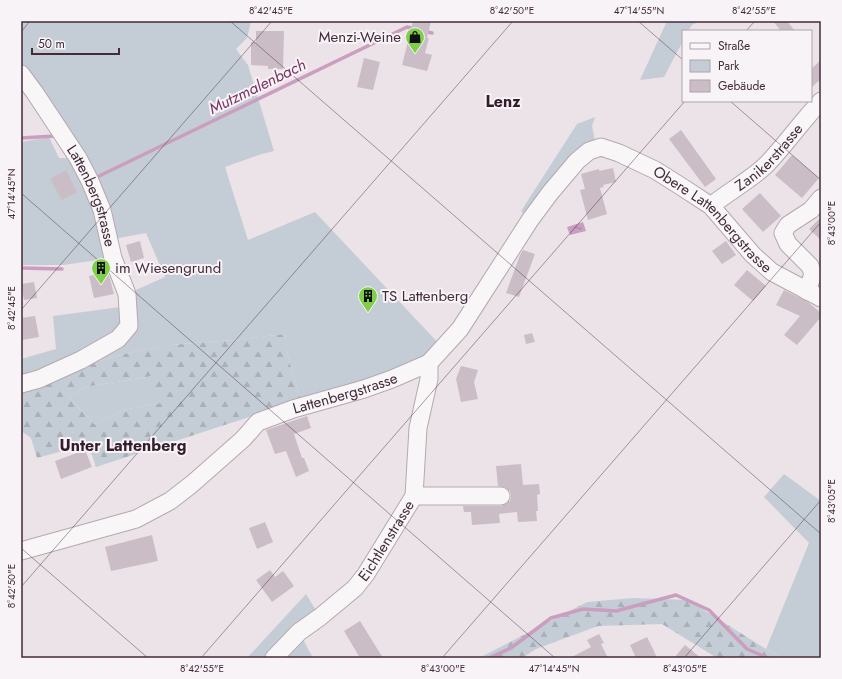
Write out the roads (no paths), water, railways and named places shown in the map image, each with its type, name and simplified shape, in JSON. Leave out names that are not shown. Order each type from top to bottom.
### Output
[{"type":"street","name":"Lattenbergstrasse","points":[[21,74],[78,158],[90,181],[102,210],[113,258],[127,294],[130,326],[118,339],[81,360],[39,379],[21,384]]},
{"type":"street","name":"Zanikerstrasse","points":[[711,206],[725,194],[755,174],[766,164],[821,101]]},
{"type":"street","name":"Lattenbergstrasse","points":[[21,551],[136,519],[170,501],[192,484],[243,438],[258,422],[293,409],[364,389],[392,379],[429,362],[460,330],[530,220],[550,193],[577,161],[589,151],[601,148]]},
{"type":"street","name":"Obere Lattenbergstrasse","points":[[601,148],[619,152],[655,170],[711,206],[753,255],[772,272],[814,294]]},
{"type":"street","points":[[814,294],[813,274],[810,266],[788,244],[783,233],[788,225],[811,210],[821,198]]},
{"type":"street","name":"Eichtlenstrasse","points":[[274,658],[299,632],[355,588],[366,574],[414,496],[418,428],[429,379],[429,362]]},
{"type":"street","points":[[414,496],[501,496]]},
{"type":"water","points":[[583,222],[586,231],[570,235],[567,227]]},
{"type":"waterway","name":"Mutzmalenbach","points":[[95,178],[407,27],[416,29]]},
{"type":"waterway","name":"Mutzmalenbach","points":[[424,31],[432,33]]},
{"type":"waterway","name":"Mutzmalenbach","points":[[21,138],[55,136]]},
{"type":"waterway","points":[[21,268],[62,269]]},
{"type":"waterway","points":[[489,658],[511,648],[551,618],[583,609],[616,611],[676,595],[709,610],[747,649],[768,658]]},
{"type":"place","name":"Menzi-Weine","points":[[415,54]]},
{"type":"place","name":"im Wiesengrund","points":[[101,285]]},
{"type":"place","name":"TS Lattenberg","points":[[368,313]]},
{"type":"district","name":"Lenz","points":[[503,101]]},
{"type":"district","name":"Unter Lattenberg","points":[[123,445]]}]
